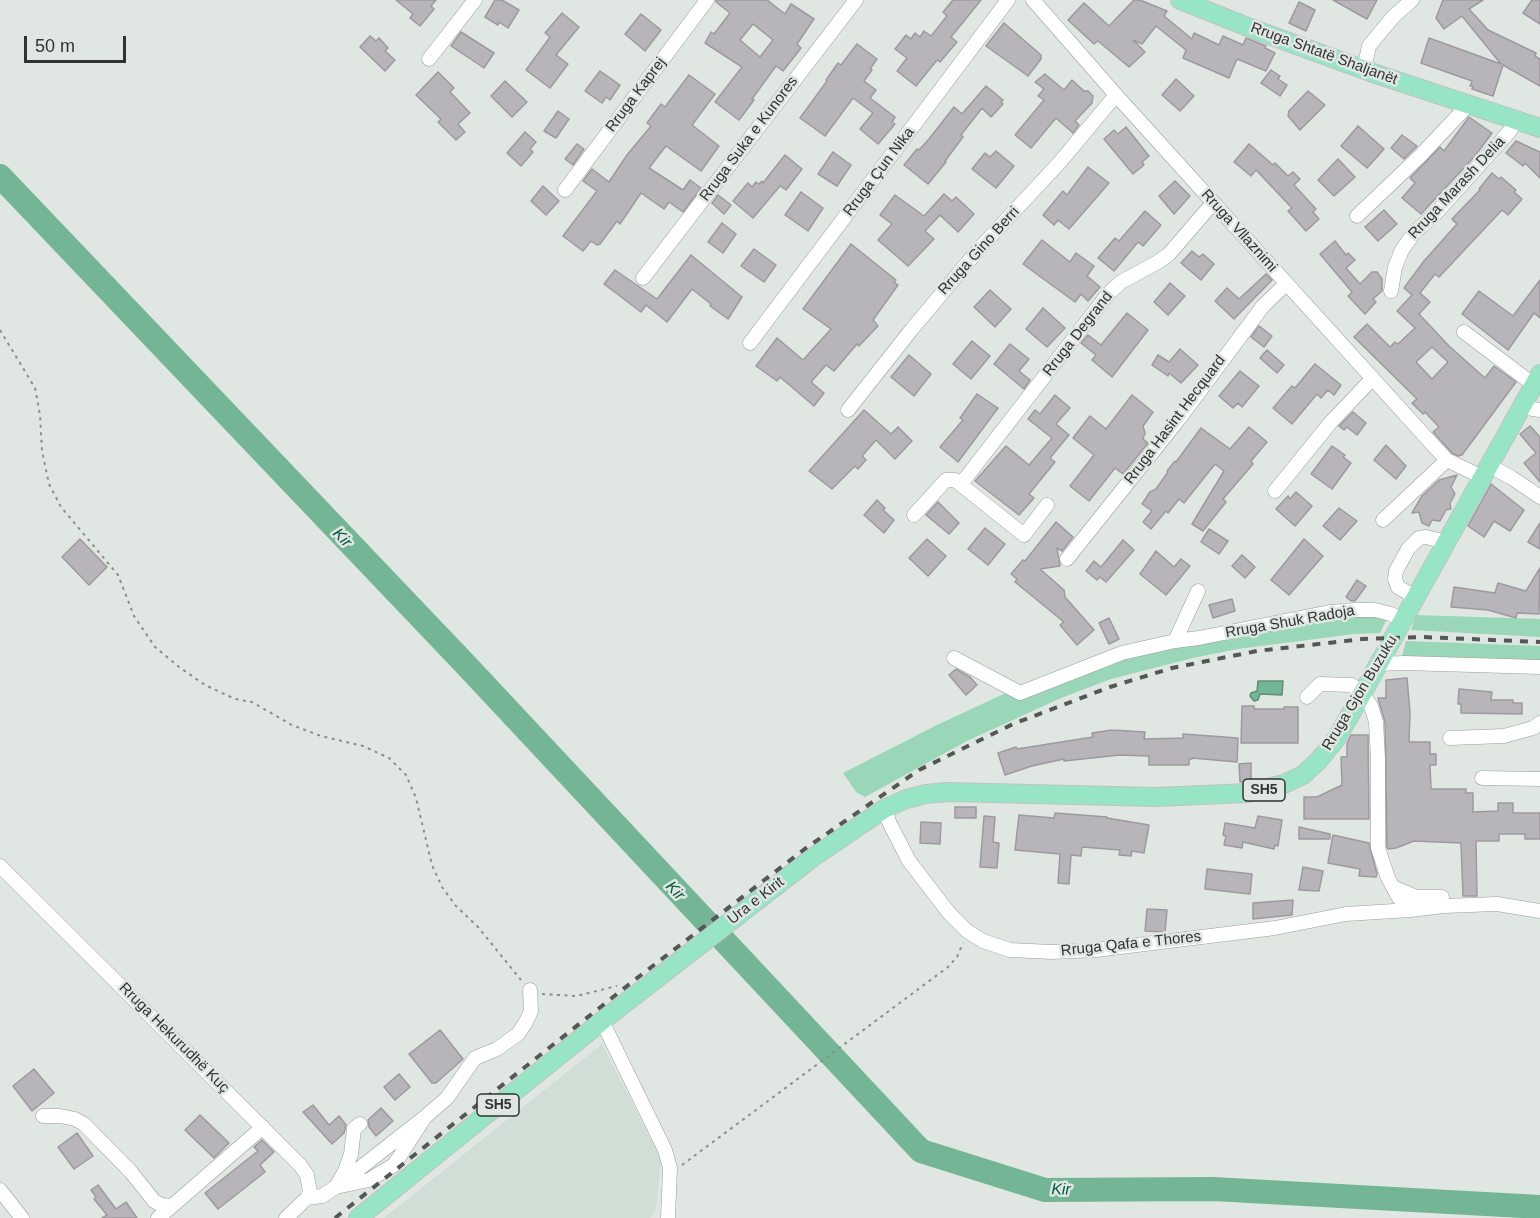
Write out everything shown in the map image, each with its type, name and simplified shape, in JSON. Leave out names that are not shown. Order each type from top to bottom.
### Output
[{"type":"main road","name":"Rruga Shtatë Shaljanët","points":[[1180,0],[1364,69],[1540,128]]},
{"type":"main road","name":"Rruga Gjon Buzuku","points":[[881,811],[906,799],[948,792],[1156,797],[1248,793],[1266,790],[1303,775],[1336,739],[1537,379]]},
{"type":"main road","name":"Ura e Kirit","points":[[602,1021],[812,858],[881,811]]},
{"type":"main road","name":"SH5","points":[[358,1218],[602,1021]]},
{"type":"street","points":[[429,59],[476,0]]},
{"type":"street","name":"Rruga Kaprej","points":[[565,190],[707,0]]},
{"type":"street","name":"Rruga Suka e Kunores","points":[[643,278],[856,0]]},
{"type":"street","name":"Rruga Çun Nika","points":[[750,343],[1008,0]]},
{"type":"street","name":"Rruga Vllaznimi","points":[[1033,0],[1213,203],[1447,460],[1512,478],[1540,497]]},
{"type":"street","points":[[1364,69],[1369,46],[1393,16],[1412,0]]},
{"type":"street","name":"Rruga Gino Berri","points":[[848,410],[979,249],[1060,162],[1116,95]]},
{"type":"street","points":[[1357,216],[1420,156],[1469,104]]},
{"type":"street","name":"Rruga Marash Delia","points":[[1391,291],[1395,267],[1402,250],[1414,233],[1435,214],[1510,132],[1516,120]]},
{"type":"street","name":"Rruga Degrand","points":[[961,484],[1109,293],[1121,282],[1169,254],[1213,203]]},
{"type":"street","name":"Rruga Hasint Hecquard","points":[[1067,559],[1179,419],[1263,306],[1286,284]]},
{"type":"street","name":"Rruga Gjon Buzuku","points":[[1464,332],[1537,379]]},
{"type":"street","points":[[1275,491],[1331,422],[1372,379]]},
{"type":"street","points":[[1521,407],[1540,410]]},
{"type":"street","points":[[1383,520],[1447,460]]},
{"type":"street","points":[[914,515],[946,480],[955,480],[961,484],[1024,535],[1047,505]]},
{"type":"street","points":[[1415,597],[1398,587],[1395,579],[1396,571],[1408,549],[1419,538],[1426,537],[1447,542]]},
{"type":"street","points":[[1176,641],[1198,591]]},
{"type":"street","name":"Rruga Shuk Radoja","points":[[954,658],[1020,693],[1122,653],[1176,641],[1339,611],[1375,610],[1391,614],[1402,621]]},
{"type":"street","points":[[1379,664],[1425,663],[1540,667]]},
{"type":"street","points":[[1306,697],[1320,684],[1352,685],[1371,706],[1376,722],[1378,758],[1378,848],[1384,869],[1393,887],[1410,910]]},
{"type":"street","points":[[1450,738],[1504,736],[1533,728],[1540,723]]},
{"type":"street","points":[[1482,778],[1540,779]]},
{"type":"street","name":"Rruga Qafa e Thores","points":[[881,811],[909,861],[928,888],[967,932],[983,941],[1010,950],[1069,952],[1275,928],[1346,914],[1444,906],[1497,903],[1540,911]]},
{"type":"street","name":"Rruga Hekurudhë Kuç","points":[[0,866],[291,1154],[307,1175],[310,1192],[307,1198]]},
{"type":"street","points":[[1393,887],[1416,897],[1442,897]]},
{"type":"street","points":[[286,1218],[307,1198],[322,1196],[336,1187],[425,1117],[447,1098],[475,1058],[497,1049],[518,1034],[531,1011],[530,990]]},
{"type":"street","points":[[602,1021],[665,1150],[670,1168],[668,1218]]},
{"type":"street","points":[[43,1116],[60,1116],[75,1119],[84,1124],[131,1172],[154,1201],[161,1205],[172,1206]]},
{"type":"street","points":[[336,1187],[351,1154],[354,1128],[360,1125]]},
{"type":"street","points":[[158,1218],[263,1127]]},
{"type":"street","points":[[0,1190],[22,1218]]},
{"type":"path","points":[[0,330],[35,388],[40,415],[42,451],[49,484],[67,515],[118,575],[134,616],[155,647],[179,668],[235,699],[252,702],[292,725],[321,736],[363,746],[389,758],[406,775],[416,798],[432,865],[442,887],[456,906],[484,933],[530,990],[541,994],[576,996],[617,986]]},
{"type":"path","points":[[670,1168],[684,1164],[752,1111],[948,967],[957,957],[967,932]]},
{"type":"shaded area","points":[[1360,612],[1388,617],[1380,633],[1354,634],[1238,649],[1111,679],[1061,698],[967,741],[865,797],[856,792],[843,773],[1010,691],[1132,655]]},
{"type":"shaded area","points":[[1416,615],[1540,619],[1540,637],[1411,630]]},
{"type":"shaded area","points":[[1406,641],[1540,646],[1540,661],[1402,656]]},
{"type":"shaded area","points":[[1258,681],[1283,681],[1282,695],[1260,694],[1258,700],[1254,701],[1250,696],[1251,693],[1257,691]]},
{"type":"shaded area","points":[[602,1044],[661,1159],[656,1210],[650,1218],[384,1218]]},
{"type":"building","points":[[396,0],[436,0],[431,6],[434,9],[420,26],[410,18],[413,14]]},
{"type":"building","points":[[495,0],[502,0],[519,10],[508,28],[485,17]]},
{"type":"building","points":[[716,0],[767,0],[785,14],[791,4],[814,19],[797,44],[801,48],[783,71],[776,66],[739,120],[715,102],[742,67],[705,43],[711,32],[714,34],[730,13]],"holes":[[[753,24],[773,40],[760,57],[740,40]]]},
{"type":"building","points":[[953,0],[981,0],[951,37],[957,42],[940,62],[937,60],[916,86],[897,71],[907,58],[895,49],[906,35],[911,39],[915,33],[920,37],[924,31],[931,36],[947,16],[943,12]]},
{"type":"building","points":[[1134,0],[1140,0],[1167,11],[1164,16],[1192,39],[1194,33],[1219,45],[1223,36],[1243,45],[1246,38],[1266,46],[1265,48],[1275,53],[1266,71],[1237,59],[1229,78],[1183,58],[1186,50],[1156,26],[1142,44],[1133,40],[1145,52],[1129,67],[1098,41],[1094,44],[1068,20],[1084,3],[1109,26]]},
{"type":"building","points":[[1333,0],[1377,0],[1367,19]]},
{"type":"building","points":[[1443,0],[1483,0],[1469,9],[1488,30],[1536,53],[1535,56],[1540,59],[1540,86],[1503,65],[1493,96],[1472,89],[1473,86],[1470,86],[1472,81],[1421,63],[1429,38],[1501,64],[1462,16],[1444,29],[1436,18]]},
{"type":"building","points":[[1532,0],[1540,0],[1540,24],[1523,13]]},
{"type":"building","points":[[1299,2],[1315,10],[1306,31],[1289,23]]},
{"type":"building","points":[[562,13],[579,27],[556,55],[568,64],[550,88],[526,70],[550,37],[545,33]]},
{"type":"building","points":[[641,14],[661,30],[645,51],[625,34]]},
{"type":"building","points":[[1004,23],[1041,55],[1041,59],[1028,76],[986,46]]},
{"type":"building","points":[[461,32],[494,53],[484,68],[451,46]]},
{"type":"building","points":[[370,36],[376,41],[379,38],[388,48],[385,51],[395,60],[385,71],[360,47]]},
{"type":"building","points":[[857,44],[877,59],[864,81],[876,90],[870,98],[895,117],[892,122],[895,124],[878,144],[860,129],[873,113],[853,98],[825,136],[800,118],[838,63],[841,65]]},
{"type":"building","points":[[1271,70],[1287,85],[1280,96],[1261,83]]},
{"type":"building","points":[[600,71],[620,85],[610,100],[606,97],[602,103],[585,91]]},
{"type":"building","points":[[438,72],[454,88],[450,92],[470,113],[458,124],[465,132],[456,140],[438,122],[441,119],[416,95]]},
{"type":"building","points":[[1045,74],[1064,90],[1072,80],[1093,96],[1092,103],[1075,121],[1079,125],[1073,133],[1056,118],[1031,148],[1015,135],[1044,100],[1038,96],[1044,89],[1035,82]]},
{"type":"building","points":[[689,75],[715,94],[692,125],[719,146],[701,171],[666,146],[649,168],[683,190],[690,180],[701,188],[683,212],[669,202],[664,209],[641,193],[620,224],[617,221],[600,244],[597,245],[591,241],[583,251],[563,236],[597,191],[583,181],[592,169],[609,182],[627,155],[651,126],[647,123],[661,104],[665,107]]},
{"type":"building","points":[[1176,79],[1194,96],[1180,111],[1162,95]]},
{"type":"building","points":[[505,81],[527,102],[512,117],[491,96]]},
{"type":"building","points":[[986,86],[1003,100],[1001,102],[1003,104],[991,117],[982,108],[961,135],[963,137],[946,162],[928,184],[904,165],[929,139],[954,107],[962,114]]},
{"type":"building","points":[[1308,91],[1325,105],[1300,130],[1288,116],[1289,111]]},
{"type":"building","points":[[558,111],[569,119],[556,138],[544,131]]},
{"type":"building","points":[[1469,117],[1492,133],[1475,156],[1421,214],[1402,198],[1415,183],[1410,178],[1440,147],[1444,151]]},
{"type":"building","points":[[1358,126],[1384,149],[1367,168],[1341,146]]},
{"type":"building","points":[[1126,127],[1149,156],[1142,162],[1144,165],[1133,174],[1104,139],[1114,130],[1118,134]]},
{"type":"building","points":[[525,132],[536,142],[530,149],[533,152],[521,166],[507,153]]},
{"type":"building","points":[[1402,135],[1417,146],[1404,159],[1391,148]]},
{"type":"building","points":[[1516,141],[1540,152],[1540,178],[1525,163],[1523,166],[1506,153]]},
{"type":"building","points":[[577,144],[584,149],[573,165],[565,159]]},
{"type":"building","points":[[1249,144],[1273,165],[1275,163],[1288,176],[1293,172],[1300,179],[1294,185],[1316,209],[1313,212],[1319,219],[1306,231],[1288,211],[1292,208],[1256,170],[1251,176],[1234,162]]},
{"type":"building","points":[[996,151],[1014,166],[996,188],[972,169],[985,153],[990,157]]},
{"type":"building","points":[[833,152],[851,165],[837,186],[818,174]]},
{"type":"building","points":[[785,155],[802,169],[786,190],[780,186],[753,218],[733,201],[748,183],[752,187],[756,182],[759,184],[762,181],[763,183]]},
{"type":"building","points":[[1338,159],[1355,177],[1334,196],[1318,180]]},
{"type":"building","points":[[1088,167],[1109,183],[1069,229],[1058,220],[1054,225],[1043,215],[1063,191],[1067,195]]},
{"type":"building","points":[[1492,173],[1499,179],[1501,177],[1516,190],[1514,192],[1522,199],[1508,215],[1502,210],[1439,277],[1435,274],[1420,293],[1430,302],[1419,314],[1449,346],[1485,378],[1494,366],[1516,382],[1462,455],[1458,456],[1452,453],[1433,432],[1439,427],[1425,412],[1423,414],[1412,403],[1417,399],[1354,337],[1367,324],[1390,347],[1395,342],[1398,344],[1415,328],[1397,311],[1412,295],[1404,288],[1424,261],[1457,224],[1452,219]],"holes":[[[1432,347],[1448,362],[1432,379],[1416,362]]]},
{"type":"building","points":[[1175,181],[1190,196],[1174,214],[1159,196]]},
{"type":"building","points":[[543,186],[559,201],[546,215],[531,201]]},
{"type":"building","points":[[801,192],[823,208],[808,231],[785,215]]},
{"type":"building","points":[[944,194],[952,201],[956,197],[974,214],[958,232],[940,215],[925,231],[934,239],[908,266],[878,240],[892,224],[880,215],[895,195],[924,216]]},
{"type":"building","points":[[718,195],[731,205],[724,214],[712,203]]},
{"type":"building","points":[[1384,210],[1397,224],[1378,241],[1365,227]]},
{"type":"building","points":[[1145,211],[1161,225],[1143,246],[1138,242],[1114,271],[1098,258],[1115,238],[1119,241]]},
{"type":"building","points":[[722,223],[736,234],[723,253],[708,242]]},
{"type":"building","points":[[1042,240],[1070,262],[1076,253],[1094,266],[1087,276],[1100,287],[1088,301],[1081,294],[1075,302],[1023,264]]},
{"type":"building","points":[[1335,241],[1346,255],[1348,253],[1355,260],[1346,268],[1360,284],[1372,272],[1377,272],[1382,279],[1382,291],[1373,299],[1376,302],[1365,314],[1348,296],[1352,292],[1320,254]]},
{"type":"building","points":[[851,244],[896,280],[894,282],[898,285],[873,320],[878,326],[859,346],[857,344],[834,371],[826,365],[811,382],[824,393],[814,406],[780,377],[777,381],[756,366],[777,338],[803,360],[831,329],[803,309]]},
{"type":"building","points":[[754,249],[776,265],[764,282],[741,266]]},
{"type":"building","points":[[1192,251],[1199,257],[1203,254],[1214,264],[1201,280],[1181,263]]},
{"type":"building","points":[[691,255],[742,297],[728,319],[692,289],[667,322],[646,305],[641,312],[604,284],[615,270],[657,299]]},
{"type":"building","points":[[1266,274],[1272,280],[1234,319],[1215,301],[1227,288],[1239,299]]},
{"type":"building","points":[[1540,280],[1540,318],[1534,313],[1508,350],[1462,314],[1479,291],[1513,316]]},
{"type":"building","points":[[1170,283],[1185,296],[1168,315],[1154,302]]},
{"type":"building","points":[[990,290],[1011,309],[995,327],[974,307]]},
{"type":"building","points":[[1043,308],[1065,328],[1047,347],[1026,329]]},
{"type":"building","points":[[1127,313],[1148,330],[1112,377],[1092,360],[1096,355],[1081,343],[1088,335],[1101,345]]},
{"type":"building","points":[[1259,326],[1272,336],[1264,347],[1251,337]]},
{"type":"building","points":[[972,341],[990,356],[971,379],[953,364]]},
{"type":"building","points":[[1010,344],[1029,359],[1019,371],[1030,380],[1024,389],[994,364]]},
{"type":"building","points":[[1180,349],[1198,365],[1181,383],[1169,373],[1168,376],[1152,365],[1158,355],[1169,362]]},
{"type":"building","points":[[1267,350],[1284,365],[1277,373],[1260,358]]},
{"type":"building","points":[[909,355],[931,374],[914,396],[891,377]]},
{"type":"building","points":[[1315,364],[1341,385],[1334,395],[1328,390],[1321,398],[1317,394],[1292,424],[1273,408],[1292,386],[1295,388]]},
{"type":"building","points":[[1240,371],[1259,386],[1242,407],[1238,403],[1233,408],[1219,396]]},
{"type":"building","points":[[977,394],[998,408],[958,462],[940,447],[963,420],[960,418]]},
{"type":"building","points":[[1055,395],[1070,408],[1056,424],[1069,435],[1050,458],[1055,462],[1029,494],[1034,498],[1019,515],[975,481],[1006,446],[1029,465],[1052,438],[1028,419],[1035,410],[1040,414]]},
{"type":"building","points":[[1132,395],[1153,412],[1143,426],[1145,433],[1143,439],[1148,443],[1123,474],[1115,468],[1089,501],[1070,486],[1094,455],[1073,438],[1090,416],[1106,429]]},
{"type":"building","points":[[864,410],[891,434],[898,427],[912,441],[895,459],[876,440],[862,456],[866,460],[858,469],[855,466],[832,489],[809,471]]},
{"type":"building","points":[[1353,412],[1366,423],[1357,435],[1347,427],[1344,430],[1339,426]]},
{"type":"building","points":[[1530,426],[1540,437],[1540,482],[1524,463],[1536,453],[1520,434]]},
{"type":"building","points":[[1249,427],[1267,442],[1251,461],[1253,464],[1223,499],[1226,502],[1203,531],[1192,524],[1224,471],[1215,464],[1184,503],[1179,499],[1151,529],[1143,522],[1152,511],[1142,504],[1150,492],[1156,489],[1167,471],[1201,428],[1230,449]]},
{"type":"building","points":[[1386,445],[1406,466],[1396,479],[1374,460]]},
{"type":"building","points":[[1332,446],[1345,455],[1343,457],[1351,463],[1332,489],[1311,474]]},
{"type":"building","points":[[1457,475],[1451,487],[1455,494],[1450,503],[1451,509],[1446,510],[1440,521],[1432,520],[1429,526],[1422,523],[1419,512],[1412,513],[1422,496],[1439,480]]},
{"type":"building","points":[[1491,484],[1524,510],[1510,531],[1494,521],[1484,537],[1468,526]]},
{"type":"building","points":[[1296,492],[1312,506],[1295,526],[1276,509],[1288,496],[1290,499]]},
{"type":"building","points":[[877,500],[885,508],[883,510],[894,520],[884,533],[864,515]]},
{"type":"building","points":[[938,502],[959,523],[949,534],[926,515]]},
{"type":"building","points":[[1339,508],[1357,521],[1340,540],[1323,526]]},
{"type":"building","points":[[1056,522],[1073,537],[1062,551],[1057,548],[1060,566],[1040,569],[1064,590],[1065,597],[1094,630],[1077,645],[1060,625],[1064,622],[1015,582],[1017,579],[1011,574],[1023,560],[1025,561]]},
{"type":"building","points":[[1540,523],[1540,549],[1528,542]]},
{"type":"building","points":[[985,528],[1005,544],[988,565],[968,549]]},
{"type":"building","points":[[1209,529],[1228,541],[1219,554],[1201,542]]},
{"type":"building","points":[[80,539],[107,567],[89,585],[62,557]]},
{"type":"building","points":[[927,539],[946,556],[928,576],[909,558]]},
{"type":"building","points":[[1304,539],[1323,556],[1289,595],[1271,580]]},
{"type":"building","points":[[1123,540],[1134,550],[1106,582],[1100,577],[1097,580],[1086,571],[1094,561],[1101,567]]},
{"type":"building","points":[[1156,551],[1174,567],[1181,559],[1190,566],[1166,595],[1140,574]]},
{"type":"building","points":[[1242,555],[1255,567],[1245,578],[1232,566]]},
{"type":"building","points":[[1540,568],[1539,614],[1517,613],[1516,618],[1488,610],[1451,607],[1454,587],[1495,593],[1498,583],[1526,591]]},
{"type":"building","points":[[1357,580],[1366,586],[1355,601],[1351,601],[1346,597]]},
{"type":"building","points":[[1232,599],[1235,611],[1213,618],[1209,605]]},
{"type":"building","points":[[1109,618],[1119,639],[1109,644],[1099,623]]},
{"type":"building","points":[[956,669],[970,677],[977,685],[966,695],[949,675]]},
{"type":"building","points":[[1407,678],[1410,712],[1409,742],[1430,742],[1430,754],[1436,754],[1436,765],[1430,765],[1431,789],[1466,789],[1466,793],[1473,793],[1473,812],[1498,811],[1498,803],[1513,803],[1513,813],[1540,813],[1540,839],[1525,839],[1525,834],[1499,834],[1499,841],[1476,841],[1477,896],[1463,896],[1461,843],[1414,841],[1396,848],[1388,849],[1387,847],[1385,722],[1378,698],[1386,698],[1386,680]]},
{"type":"building","points":[[1459,689],[1492,692],[1491,700],[1513,700],[1513,703],[1522,703],[1522,714],[1461,713],[1461,704],[1458,704]]},
{"type":"building","points":[[1242,706],[1254,706],[1254,709],[1298,707],[1298,743],[1241,743]]},
{"type":"building","points":[[1112,730],[1145,732],[1144,739],[1183,738],[1183,734],[1238,738],[1237,762],[1192,758],[1189,759],[1189,765],[1149,765],[1149,756],[1120,755],[1064,761],[1064,759],[1005,775],[998,753],[1016,747],[1017,749],[1093,737],[1092,733]]},
{"type":"building","points":[[1351,735],[1368,735],[1369,819],[1304,819],[1304,797],[1317,797],[1342,785],[1341,757],[1347,757],[1347,743]]},
{"type":"building","points":[[1251,763],[1251,781],[1240,782],[1239,764]]},
{"type":"building","points":[[955,807],[976,807],[976,818],[955,818]]},
{"type":"building","points":[[1055,813],[1107,817],[1149,825],[1144,853],[1132,851],[1131,856],[1119,855],[1120,850],[1082,847],[1081,856],[1071,855],[1069,884],[1058,883],[1060,854],[1015,850],[1019,815],[1054,818]]},
{"type":"building","points":[[984,816],[995,817],[993,842],[999,843],[997,868],[980,867]]},
{"type":"building","points":[[1258,816],[1282,820],[1278,846],[1275,845],[1274,849],[1243,842],[1242,848],[1224,845],[1225,823],[1255,828]]},
{"type":"building","points":[[921,822],[941,823],[940,844],[920,843]]},
{"type":"building","points":[[1299,827],[1330,834],[1330,839],[1299,839]]},
{"type":"building","points":[[1333,835],[1369,843],[1376,877],[1359,876],[1360,869],[1328,863]]},
{"type":"building","points":[[1303,867],[1323,871],[1319,891],[1299,890]]},
{"type":"building","points":[[1207,869],[1252,874],[1250,894],[1205,889]]},
{"type":"building","points":[[1293,900],[1292,915],[1253,919],[1253,903]]},
{"type":"building","points":[[1147,909],[1167,910],[1165,932],[1145,931]]},
{"type":"building","points":[[440,1030],[463,1059],[436,1083],[432,1083],[409,1054]]},
{"type":"building","points":[[34,1069],[54,1093],[32,1111],[13,1086]]},
{"type":"building","points":[[399,1074],[410,1087],[395,1100],[384,1087]]},
{"type":"building","points":[[313,1105],[329,1125],[339,1116],[346,1125],[344,1133],[332,1144],[303,1112]]},
{"type":"building","points":[[381,1108],[393,1121],[376,1136],[369,1127],[368,1120]]},
{"type":"building","points":[[200,1115],[229,1143],[214,1158],[185,1130]]},
{"type":"building","points":[[77,1133],[93,1156],[74,1169],[58,1147]]},
{"type":"building","points":[[262,1140],[274,1152],[260,1165],[265,1172],[218,1209],[205,1193],[258,1151],[254,1147]]},
{"type":"building","points":[[98,1185],[116,1209],[126,1202],[137,1218],[102,1218],[107,1215],[94,1199],[96,1197],[91,1190]]},
{"type":"waterway","name":"Kir","points":[[0,176],[466,665],[921,1151],[1045,1190],[1213,1189],[1540,1207]]},
{"type":"railway","points":[[335,1218],[632,982],[806,848],[919,770],[1013,724],[1110,687],[1172,668],[1257,651],[1363,639],[1422,637],[1540,642]]}]
